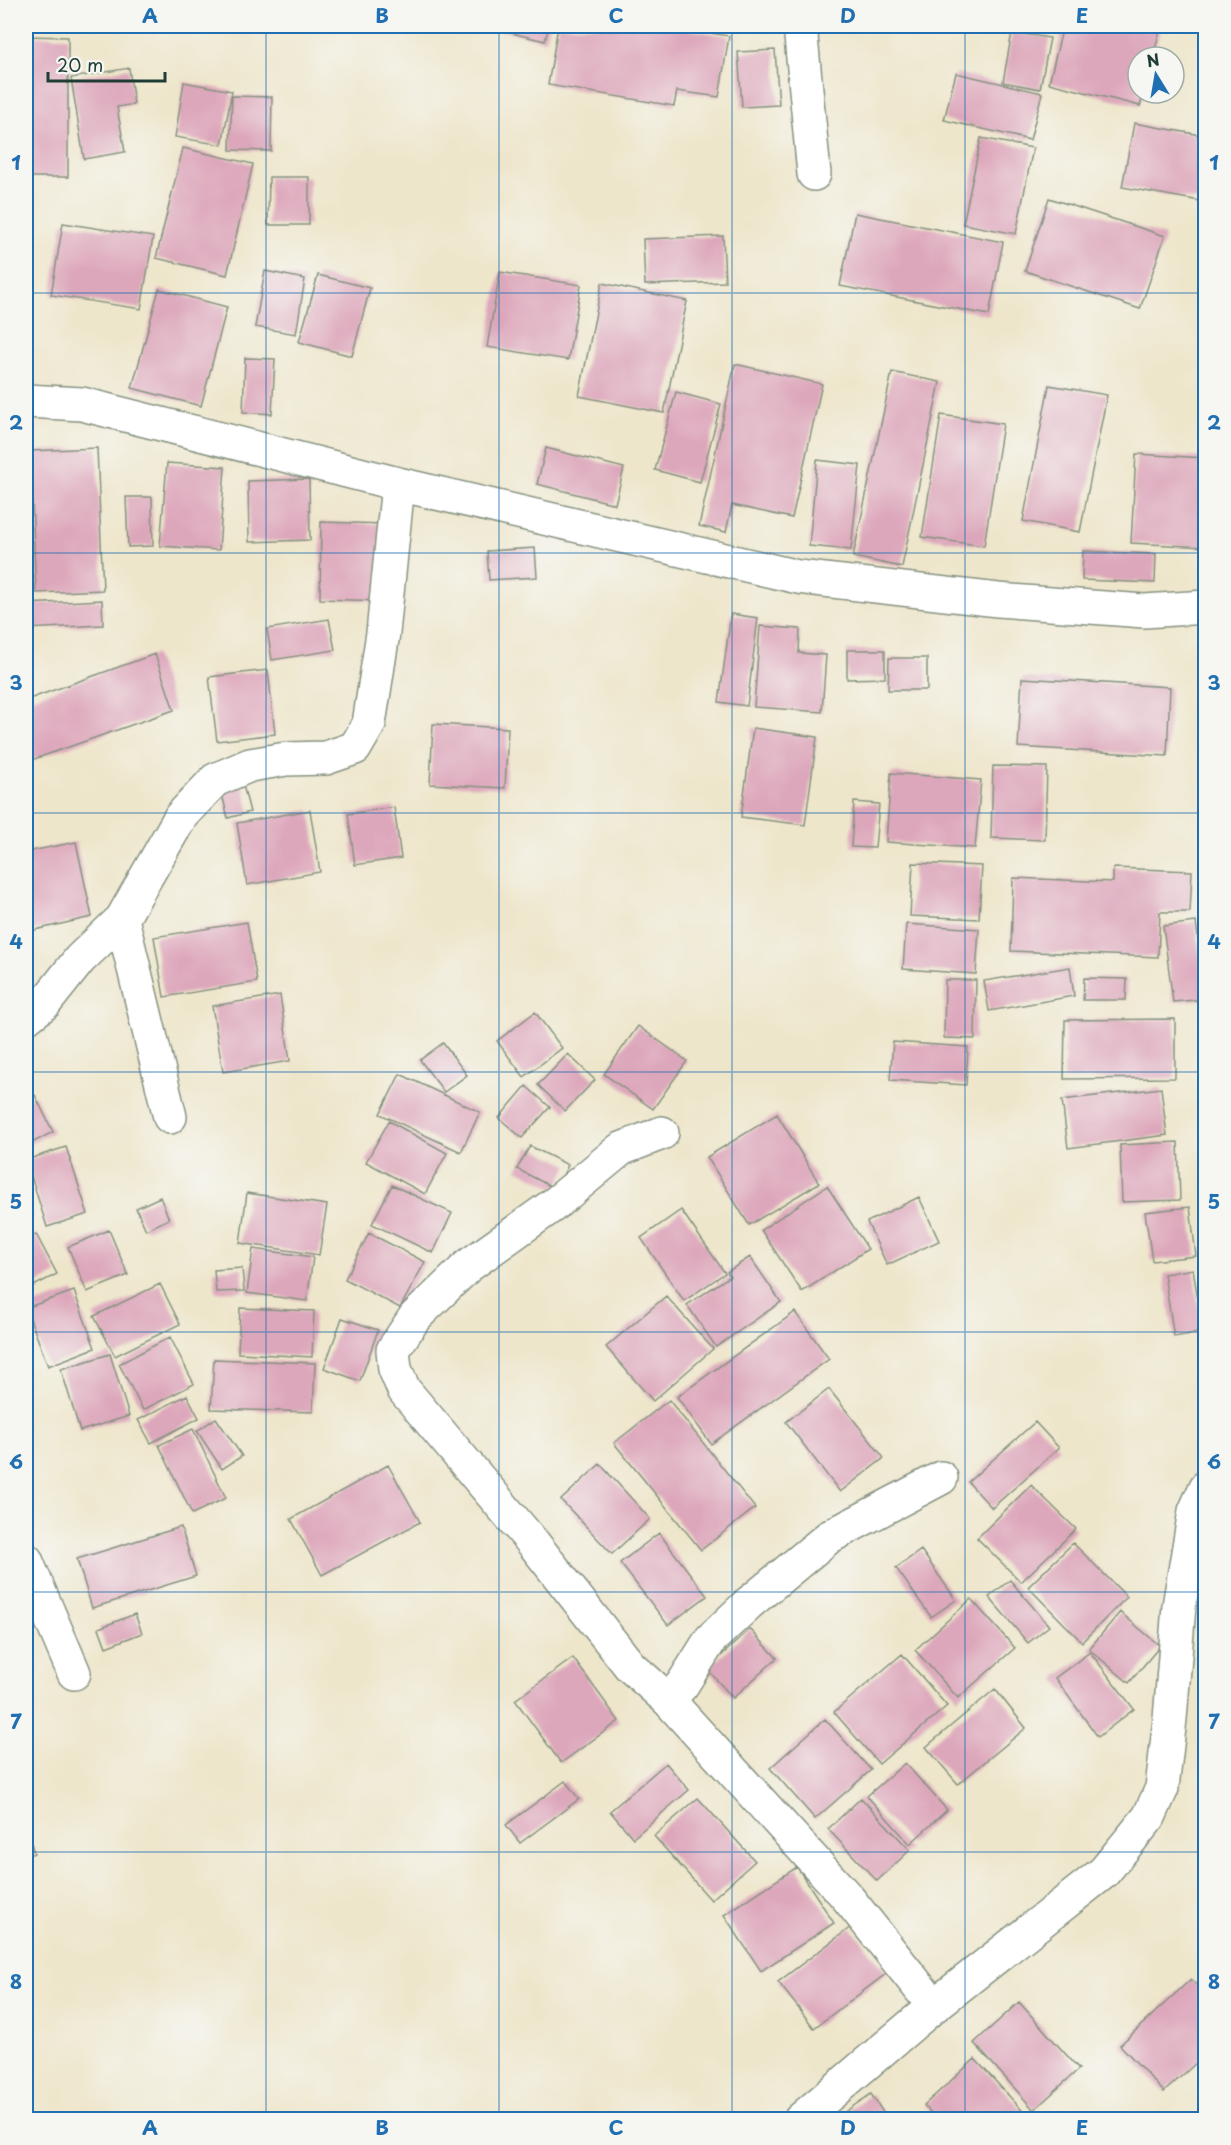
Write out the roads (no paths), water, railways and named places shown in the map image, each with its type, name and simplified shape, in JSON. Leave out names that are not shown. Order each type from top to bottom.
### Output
[{"type":"street","points":[[803,26],[801,37],[814,174]]},
{"type":"street","points":[[26,400],[82,404],[398,484],[798,577],[998,600],[1144,611],[1206,608]]},
{"type":"street","points":[[26,1018],[45,1003],[80,959],[122,919],[182,816],[215,780],[250,765],[286,759],[326,758],[355,748],[369,724],[383,633],[398,484]]},
{"type":"street","points":[[122,919],[170,1117]]},
{"type":"street","points":[[662,1133],[621,1149],[556,1203],[468,1266],[415,1317],[393,1350],[394,1369],[404,1390],[534,1544],[630,1666],[668,1700],[847,1897],[934,2006]]},
{"type":"street","points":[[668,1700],[682,1685],[711,1639],[749,1603],[829,1537],[941,1478]]},
{"type":"street","points":[[800,2120],[934,2006],[1104,1872],[1149,1817],[1162,1788],[1179,1606],[1196,1510],[1206,1486]]},
{"type":"street","points":[[26,1560],[74,1673]]}]
